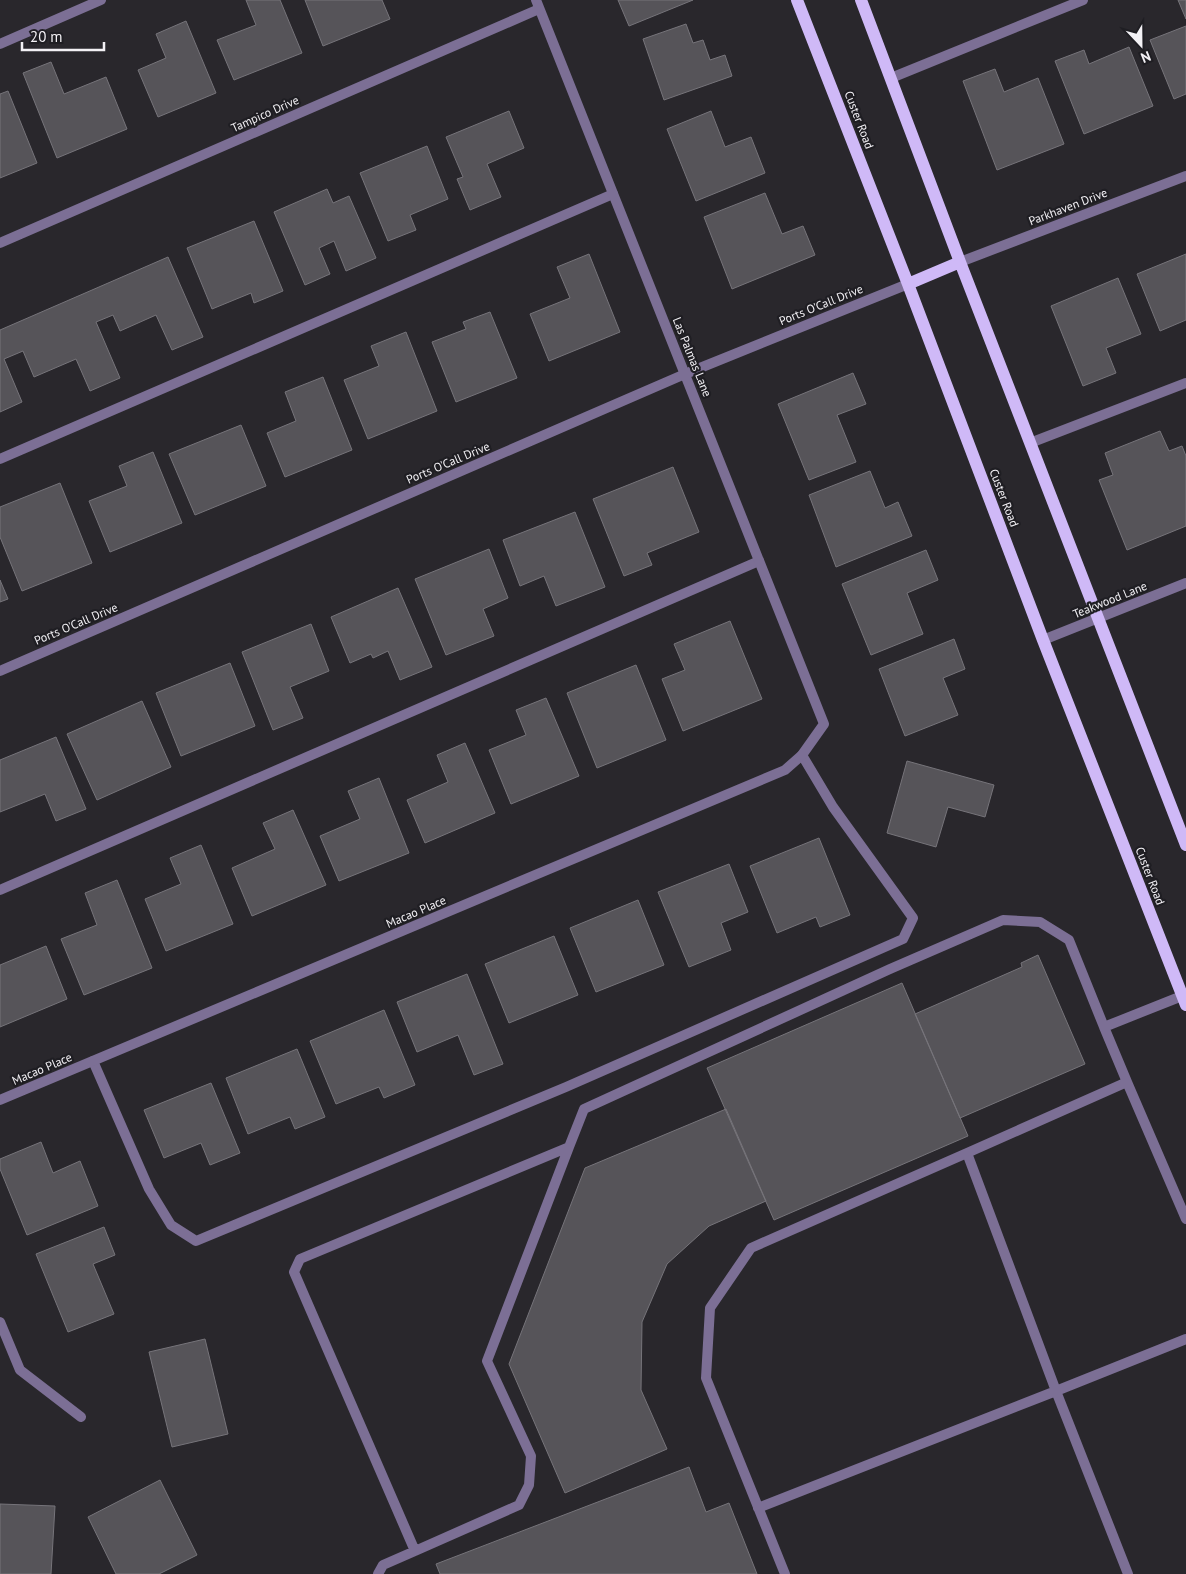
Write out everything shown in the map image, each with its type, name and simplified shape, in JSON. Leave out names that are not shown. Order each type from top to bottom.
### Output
[{"type":"main road","name":"Custer Road","points":[[797,0],[908,284],[1042,640],[1185,999]]},
{"type":"main road","points":[[862,0],[960,262],[1186,845]]},
{"type":"main road","points":[[908,284],[960,262]]},
{"type":"street","points":[[0,44],[101,0]]},
{"type":"street","points":[[891,78],[1083,0]]},
{"type":"street","name":"Las Palmas Lane","points":[[538,4],[824,724]]},
{"type":"street","name":"Tampico Drive","points":[[0,243],[538,4]]},
{"type":"street","name":"Parkhaven Drive","points":[[960,262],[1186,176]]},
{"type":"street","points":[[0,459],[613,194]]},
{"type":"street","name":"Ports O'Call Drive","points":[[0,671],[685,374],[908,284]]},
{"type":"street","points":[[1030,443],[1186,383]]},
{"type":"street","points":[[0,890],[759,561]]},
{"type":"street","name":"Teakwood Lane","points":[[1042,640],[1186,583]]},
{"type":"street","name":"Macao Place","points":[[0,1100],[785,770],[802,755],[824,724]]},
{"type":"street","points":[[92,1061],[149,1189],[171,1225],[196,1241],[566,1088],[903,939],[913,918],[833,808],[802,755]]},
{"type":"street","points":[[378,1574],[383,1565],[519,1505],[529,1485],[531,1456],[487,1360],[584,1109],[890,969],[1003,920],[1040,922],[1069,940],[1186,1219]]},
{"type":"street","points":[[1104,1027],[1185,999]]},
{"type":"street","points":[[785,1574],[706,1378],[710,1308],[751,1248],[1127,1082]]},
{"type":"street","points":[[414,1551],[294,1272],[300,1259],[569,1147]]},
{"type":"street","points":[[967,1153],[1056,1391],[1128,1574]]},
{"type":"street","points":[[0,1322],[20,1370],[81,1417]]},
{"type":"street","points":[[758,1508],[1186,1339]]},
{"type":"building","points":[[246,0],[280,0],[302,53],[234,80],[217,40],[256,25]]},
{"type":"building","points":[[305,0],[382,0],[390,19],[323,46]]},
{"type":"building","points":[[618,0],[693,0],[629,26]]},
{"type":"building","points":[[1178,0],[1186,0],[1186,19]]},
{"type":"building","points":[[186,21],[216,93],[158,117],[138,70],[166,58],[156,34]]},
{"type":"building","points":[[686,24],[693,43],[703,40],[710,60],[725,55],[732,76],[664,100],[643,39]]},
{"type":"building","points":[[1186,26],[1186,94],[1174,99],[1150,40]]},
{"type":"building","points":[[1129,47],[1153,106],[1084,134],[1055,61],[1084,50],[1089,64]]},
{"type":"building","points":[[51,62],[64,94],[106,77],[127,129],[57,158],[23,73]]},
{"type":"building","points":[[995,69],[1004,92],[1038,78],[1064,144],[997,170],[963,81]]},
{"type":"building","points":[[8,91],[37,163],[0,178],[0,94]]},
{"type":"building","points":[[509,111],[524,148],[487,164],[501,197],[470,210],[457,179],[463,177],[446,137]]},
{"type":"building","points":[[711,111],[725,147],[751,137],[765,173],[696,201],[667,129]]},
{"type":"building","points":[[427,146],[448,199],[410,215],[416,230],[388,241],[360,173]]},
{"type":"building","points":[[327,189],[333,203],[349,196],[376,258],[346,271],[334,241],[319,248],[330,274],[305,285],[274,212]]},
{"type":"building","points":[[765,193],[782,234],[803,226],[815,255],[732,289],[704,217]]},
{"type":"building","points":[[254,221],[283,291],[254,303],[251,293],[212,309],[187,248]]},
{"type":"building","points":[[589,254],[620,332],[549,361],[530,314],[570,298],[557,267]]},
{"type":"building","points":[[1186,254],[1186,320],[1160,331],[1137,274]]},
{"type":"building","points":[[168,257],[203,337],[172,350],[156,315],[120,331],[113,315],[96,322],[120,378],[90,391],[76,359],[34,377],[23,351],[4,359],[22,402],[0,412],[0,330]]},
{"type":"building","points":[[1118,278],[1141,334],[1106,348],[1116,373],[1083,386],[1051,306]]},
{"type":"building","points":[[490,312],[517,378],[456,402],[432,342],[466,329],[463,322]]},
{"type":"building","points":[[406,332],[437,411],[368,439],[344,380],[379,366],[371,346]]},
{"type":"building","points":[[853,373],[866,404],[837,415],[856,462],[809,480],[778,404]]},
{"type":"building","points":[[323,377],[352,450],[285,477],[267,433],[296,421],[285,392]]},
{"type":"building","points":[[241,425],[266,486],[195,515],[169,454]]},
{"type":"building","points":[[1160,431],[1169,451],[1182,446],[1186,456],[1186,526],[1127,550],[1099,480],[1113,475],[1105,453]]},
{"type":"building","points":[[153,452],[182,523],[110,552],[89,501],[127,486],[119,466]]},
{"type":"building","points":[[673,467],[699,532],[647,553],[652,565],[624,576],[593,499]]},
{"type":"building","points":[[870,471],[885,508],[898,502],[912,536],[836,567],[809,495]]},
{"type":"building","points":[[60,483],[92,563],[22,591],[0,537],[0,507]]},
{"type":"building","points":[[575,512],[605,587],[556,606],[544,576],[520,586],[503,540]]},
{"type":"building","points":[[489,549],[508,598],[483,609],[494,636],[446,655],[415,579]]},
{"type":"building","points":[[926,550],[938,580],[907,593],[923,634],[871,655],[842,584]]},
{"type":"building","points":[[0,580],[8,599],[0,602]]},
{"type":"building","points":[[398,588],[432,667],[400,680],[388,651],[373,658],[371,654],[350,663],[331,617]]},
{"type":"building","points":[[730,621],[762,699],[683,731],[662,679],[685,670],[674,644]]},
{"type":"building","points":[[311,624],[329,671],[290,687],[303,718],[273,730],[242,652]]},
{"type":"building","points":[[954,639],[965,669],[943,678],[958,715],[905,736],[879,669]]},
{"type":"building","points":[[230,663],[255,726],[181,756],[156,693]]},
{"type":"building","points":[[636,665],[666,740],[597,768],[567,693]]},
{"type":"building","points":[[546,698],[579,776],[511,804],[489,750],[526,735],[516,710]]},
{"type":"building","points":[[142,701],[171,767],[97,800],[67,734]]},
{"type":"building","points":[[56,737],[86,809],[56,821],[45,794],[0,812],[0,760]]},
{"type":"building","points":[[465,743],[495,813],[425,843],[407,800],[448,782],[437,755]]},
{"type":"building","points":[[907,761],[994,785],[985,817],[948,807],[936,847],[887,833]]},
{"type":"building","points":[[379,778],[409,853],[339,881],[320,836],[360,819],[348,791]]},
{"type":"building","points":[[293,810],[326,885],[252,916],[232,868],[275,849],[263,823]]},
{"type":"building","points":[[819,838],[850,915],[820,927],[816,917],[777,933],[750,866]]},
{"type":"building","points":[[201,845],[233,924],[166,951],[145,899],[181,884],[170,858]]},
{"type":"building","points":[[729,864],[748,912],[721,923],[731,950],[689,967],[658,892]]},
{"type":"building","points":[[117,880],[152,968],[84,995],[61,939],[97,925],[85,893]]},
{"type":"building","points":[[638,900],[664,965],[596,992],[570,928]]},
{"type":"building","points":[[554,936],[578,995],[509,1023],[485,964]]},
{"type":"building","points":[[46,946],[67,999],[0,1027],[0,965]]},
{"type":"building","points":[[1038,955],[1085,1064],[960,1118],[915,1014],[1022,967],[1021,963]]},
{"type":"building","points":[[467,974],[503,1064],[474,1075],[458,1035],[417,1052],[397,1002]]},
{"type":"building","points":[[902,983],[968,1136],[774,1220],[707,1068]]},
{"type":"building","points":[[384,1010],[415,1085],[384,1098],[379,1087],[336,1104],[310,1041]]},
{"type":"building","points":[[297,1049],[325,1117],[295,1129],[290,1117],[248,1134],[226,1078]]},
{"type":"building","points":[[211,1083],[240,1153],[210,1165],[201,1143],[164,1158],[144,1110]]},
{"type":"building","points":[[726,1109],[766,1201],[709,1226],[667,1264],[642,1322],[641,1390],[667,1449],[565,1493],[509,1364],[585,1168]]},
{"type":"building","points":[[41,1142],[53,1173],[80,1161],[98,1206],[27,1235],[0,1169],[0,1159]]},
{"type":"building","points":[[104,1227],[115,1255],[93,1264],[114,1314],[68,1332],[36,1254]]},
{"type":"building","points":[[205,1339],[228,1434],[172,1447],[149,1352]]},
{"type":"building","points":[[689,1467],[706,1512],[729,1503],[757,1574],[440,1574],[436,1564]]},
{"type":"building","points":[[160,1480],[197,1555],[159,1574],[116,1574],[88,1517]]},
{"type":"building","points":[[0,1504],[55,1506],[51,1574],[0,1574]]}]
